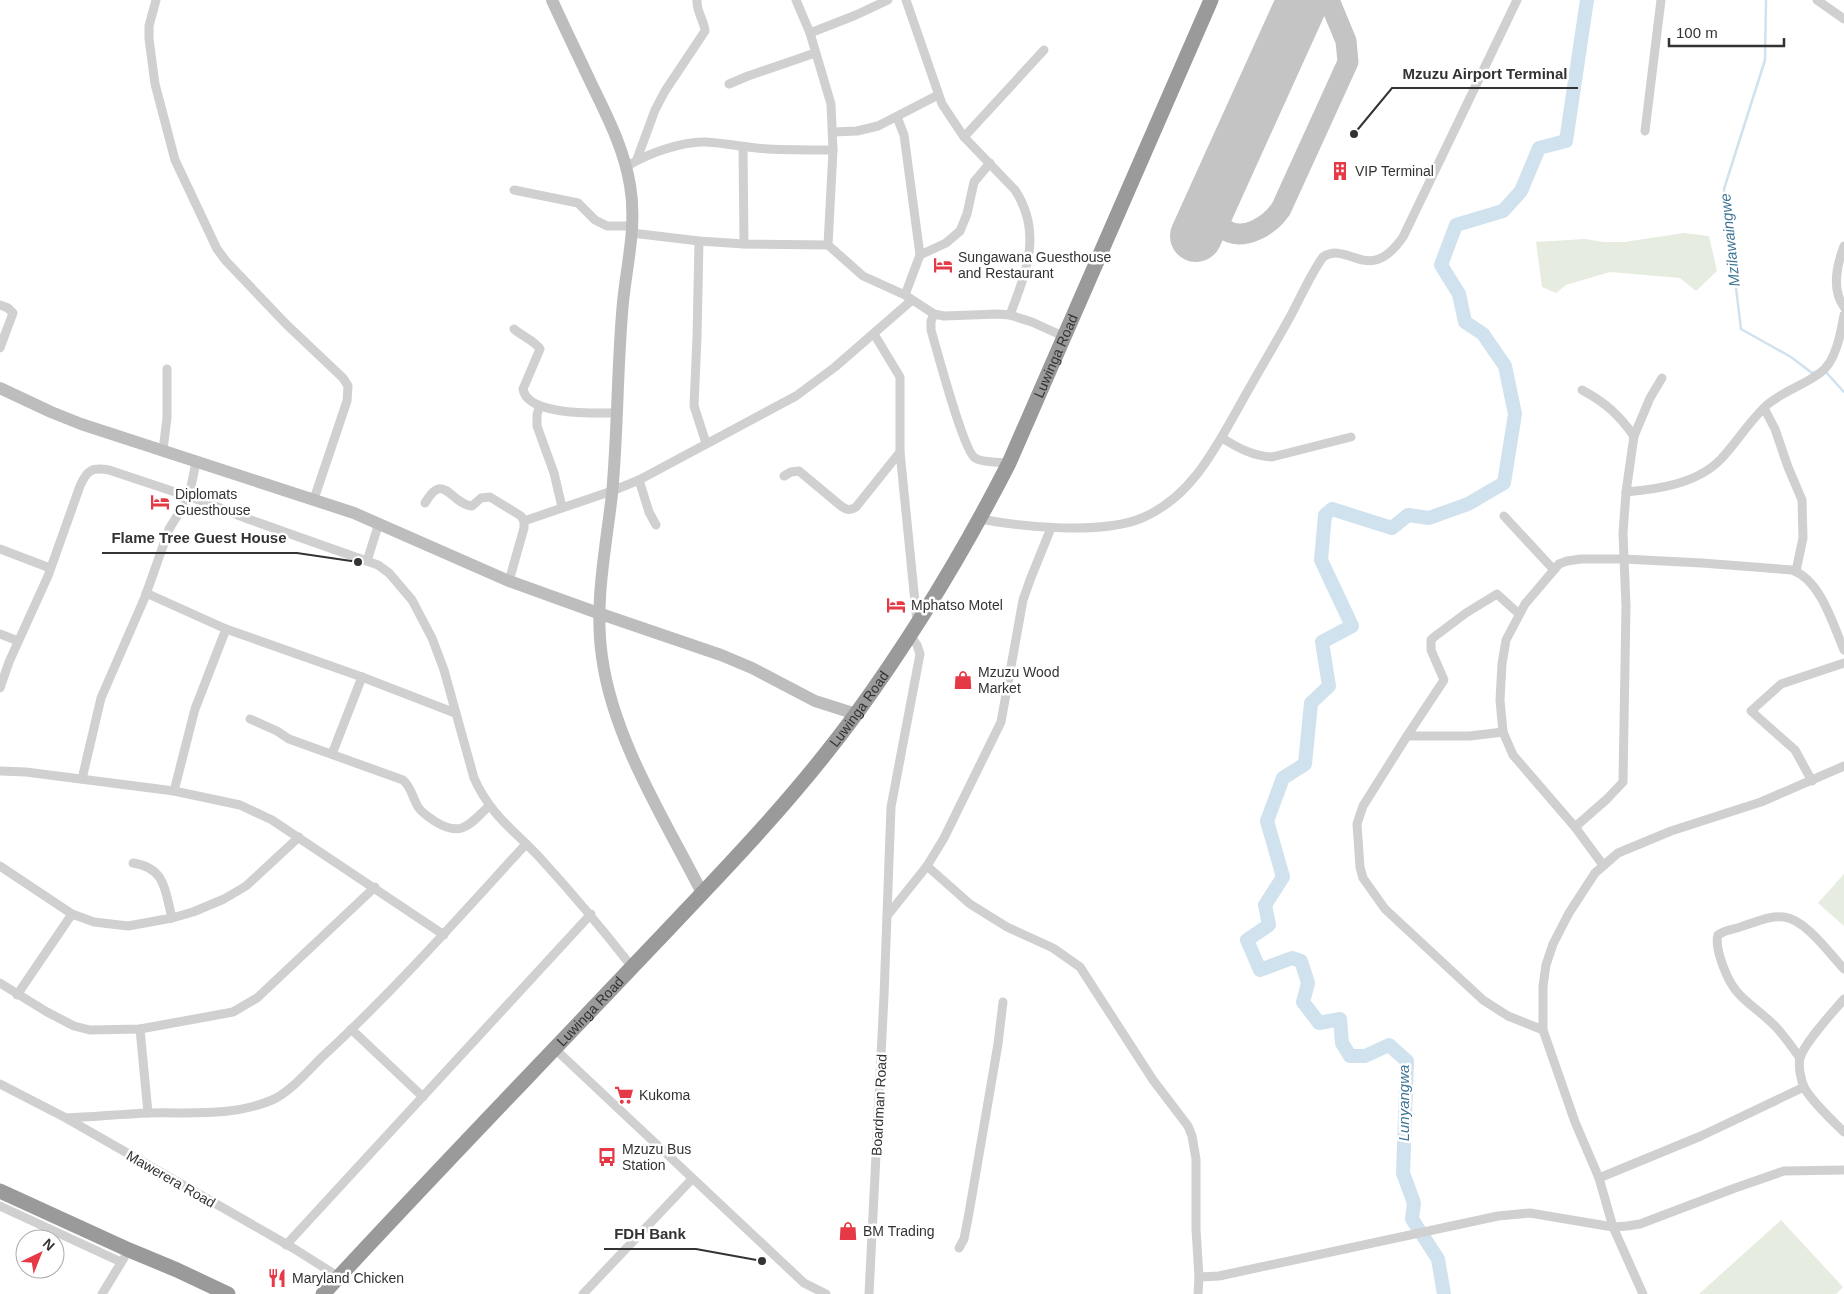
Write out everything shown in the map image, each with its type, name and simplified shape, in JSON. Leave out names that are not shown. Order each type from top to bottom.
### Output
[{"type":"highway","name":"Luwinga Road","points":[[323,1294],[787,801],[856,714],[914,630],[980,519],[1009,463],[1211,0]]},
{"type":"highway","points":[[0,1191],[125,1256],[177,1270],[228,1294]]},
{"type":"street","points":[[156,0],[149,26],[155,84],[175,160],[217,249],[226,261],[286,324],[340,374],[348,386],[347,401],[314,499]]},
{"type":"street","points":[[552,0],[617,138],[626,167],[633,208],[633,229],[622,305],[612,491],[598,613],[602,659],[614,712],[647,786],[702,893]]},
{"type":"street","points":[[637,159],[655,110],[665,91],[705,31],[696,0]]},
{"type":"street","points":[[796,0],[810,33],[831,104],[833,150],[828,245]]},
{"type":"street","points":[[810,33],[888,0]]},
{"type":"street","points":[[906,0],[938,95],[950,119],[964,137],[1006,180],[1021,200],[1029,228],[1031,245],[1026,269],[1010,315]]},
{"type":"street","points":[[980,519],[1051,528],[1114,526],[1141,518],[1161,508],[1184,490],[1222,438],[1323,257],[1333,254],[1366,261],[1377,260],[1385,257],[1403,237],[1517,0]]},
{"type":"street","points":[[1645,131],[1661,0]]},
{"type":"street","points":[[1817,0],[1844,19]]},
{"type":"street","points":[[964,137],[1044,50]]},
{"type":"street","points":[[729,84],[815,53]]},
{"type":"street","points":[[833,132],[857,131],[878,126],[938,95]]},
{"type":"street","points":[[524,521],[639,480],[796,396],[835,368],[874,334],[909,298],[920,256],[904,135],[897,117]]},
{"type":"street","points":[[626,167],[637,159],[690,143],[705,142],[769,149],[833,150]]},
{"type":"street","points":[[743,147],[744,244]]},
{"type":"street","points":[[920,256],[946,242],[960,231],[967,214],[974,182],[990,163]]},
{"type":"street","points":[[514,190],[578,203],[595,220],[607,226],[699,241],[744,244],[828,245],[863,276],[909,298],[934,314],[944,316],[1010,315],[1032,322],[1065,337]]},
{"type":"street","points":[[699,241],[698,337],[694,406],[706,443]]},
{"type":"street","points":[[1844,246],[1837,277],[1837,290],[1844,307]]},
{"type":"street","points":[[0,305],[8,308],[13,314],[0,348]]},
{"type":"street","points":[[934,314],[931,330],[961,430],[970,452],[975,458],[981,460],[1009,463]]},
{"type":"street","points":[[1626,492],[1674,484],[1686,480],[1714,465],[1764,408],[1777,397],[1824,370],[1840,338],[1844,314]]},
{"type":"street","points":[[514,329],[522,337],[537,344],[540,349],[523,389],[527,397],[540,407],[588,413],[616,413]]},
{"type":"street","name":"Boardman Road","points":[[869,1294],[884,1015],[890,807],[920,654],[914,630],[900,452],[900,376],[874,334]]},
{"type":"street","points":[[163,450],[167,418],[166,369]]},
{"type":"street","points":[[1575,827],[1623,782],[1626,606],[1623,533],[1626,492],[1634,436],[1646,406],[1662,378]]},
{"type":"street","points":[[0,388],[66,418],[314,499],[380,523],[509,581],[721,655],[752,668],[815,701],[856,714]]},
{"type":"street","points":[[1582,390],[1601,400],[1611,408],[1634,436]]},
{"type":"street","points":[[540,407],[537,415],[537,426],[554,473],[562,507]]},
{"type":"street","points":[[1764,408],[1775,429],[1802,500],[1803,538],[1796,571]]},
{"type":"street","points":[[1222,438],[1259,456],[1272,456],[1351,437]]},
{"type":"street","points":[[784,476],[791,472],[799,471],[842,506],[852,510],[900,452]]},
{"type":"street","points":[[82,779],[101,698],[146,593],[169,529],[188,497],[196,462]]},
{"type":"street","points":[[0,688],[18,641],[48,576],[80,486],[86,474],[91,470],[100,468],[109,470],[378,565],[389,573],[412,600],[432,638],[444,670],[474,778],[489,806],[591,914],[632,967]]},
{"type":"street","points":[[639,480],[649,512],[656,525]]},
{"type":"street","points":[[424,503],[432,491],[438,488],[472,506],[481,498],[490,497],[521,516],[524,521],[524,528],[509,581]]},
{"type":"street","points":[[1504,516],[1554,570]]},
{"type":"street","points":[[367,561],[380,523]]},
{"type":"street","points":[[887,916],[927,866],[944,838],[1001,722],[1023,600],[1051,528]]},
{"type":"street","points":[[0,549],[50,568]]},
{"type":"street","points":[[1603,865],[1575,827],[1513,755],[1503,732],[1500,700],[1502,664],[1506,640],[1525,604],[1559,564],[1567,561],[1596,558],[1719,564],[1796,571],[1820,594],[1844,650]]},
{"type":"street","points":[[146,593],[226,629],[362,677],[455,713]]},
{"type":"street","points":[[1519,614],[1497,594],[1466,613],[1431,640],[1431,650],[1444,680],[1363,806],[1357,824],[1360,867],[1363,878],[1385,909],[1483,1000],[1508,1016],[1543,1030]]},
{"type":"street","points":[[174,791],[195,709],[226,629]]},
{"type":"street","points":[[0,634],[18,641]]},
{"type":"street","points":[[1812,781],[1795,750],[1751,711],[1781,684],[1844,663]]},
{"type":"street","points":[[332,754],[362,677]]},
{"type":"street","points":[[250,719],[277,731],[289,739],[403,780],[412,790],[420,810],[443,826],[456,830],[464,828],[489,806]]},
{"type":"street","points":[[1407,736],[1470,736],[1503,732]]},
{"type":"street","points":[[1643,1294],[1613,1227],[1599,1178],[1561,1083],[1543,1030],[1543,986],[1546,965],[1553,944],[1569,913],[1595,873],[1618,853],[1671,830],[1761,802],[1844,766]]},
{"type":"street","points":[[0,772],[26,772],[174,791],[240,805],[272,820],[299,837],[444,935]]},
{"type":"street","points":[[0,866],[72,914],[94,922],[128,926],[194,912],[216,902],[246,886],[299,837]]},
{"type":"street","points":[[66,1118],[148,1113],[220,1113],[242,1110],[274,1099],[289,1088],[352,1029],[444,935],[526,844]]},
{"type":"street","points":[[133,863],[151,867],[162,880],[172,918]]},
{"type":"street","points":[[927,866],[970,904],[1007,927],[1054,948],[1080,968],[1153,1080],[1188,1126],[1196,1158],[1198,1294]]},
{"type":"street","points":[[0,983],[17,995],[84,1030],[140,1029],[233,1012],[257,998],[375,887]]},
{"type":"street","points":[[17,995],[72,914]]},
{"type":"street","points":[[286,1245],[591,914]]},
{"type":"street","points":[[1800,1058],[1777,1028],[1745,1002],[1731,986],[1719,952],[1716,939],[1718,934],[1760,920],[1786,917],[1808,930],[1844,969]]},
{"type":"street","points":[[1844,999],[1816,1033],[1800,1058],[1800,1071],[1804,1087],[1844,1132]]},
{"type":"street","points":[[959,1248],[964,1239],[969,1213],[998,1044],[1003,1002]]},
{"type":"street","points":[[140,1029],[148,1113]]},
{"type":"street","points":[[352,1029],[423,1097]]},
{"type":"street","points":[[555,1049],[804,1283],[826,1294]]},
{"type":"street","name":"Mawerera Road","points":[[0,1084],[66,1118],[339,1277]]},
{"type":"street","points":[[1599,1178],[1701,1136],[1804,1087]]},
{"type":"street","points":[[1199,1277],[1219,1276],[1514,1214],[1548,1215],[1613,1227],[1640,1224],[1784,1171],[1844,1170]]},
{"type":"street","points":[[583,1294],[692,1179]]},
{"type":"street","points":[[0,1206],[125,1256],[102,1294]]},
{"type":"shaded area","points":[[1684,233],[1709,236],[1717,271],[1696,291],[1680,278],[1610,272],[1566,285],[1556,293],[1542,287],[1536,242],[1585,239],[1604,242],[1624,242]]},
{"type":"shaded area","points":[[1844,874],[1844,926],[1818,903]]},
{"type":"shaded area","points":[[1781,1220],[1843,1287],[1836,1294],[1699,1294]]},
{"type":"waterway","name":"Lunyangwa","points":[[1444,1294],[1438,1259],[1412,1219],[1414,1203],[1403,1173],[1407,1061],[1389,1045],[1365,1056],[1350,1056],[1342,1043],[1340,1019],[1319,1023],[1303,1002],[1308,983],[1301,961],[1292,958],[1260,970],[1247,940],[1269,925],[1265,905],[1283,877],[1267,821],[1283,778],[1305,764],[1311,703],[1329,686],[1322,642],[1352,626],[1321,560],[1325,515],[1332,509],[1392,528],[1408,515],[1429,518],[1468,504],[1504,483],[1515,414],[1505,366],[1483,334],[1465,322],[1459,294],[1441,265],[1456,225],[1503,211],[1521,191],[1539,148],[1566,141],[1587,0]]},
{"type":"waterway","name":"Mzilawaingwe","points":[[1766,0],[1765,60],[1724,189],[1741,329],[1791,357],[1812,373],[1815,372]]},
{"type":"waterway","name":"Mzilawaingwe","points":[[1825,371],[1844,392]]},
{"type":"taxiway","points":[[1298,11],[1314,0]]},
{"type":"taxiway","points":[[1213,198],[1216,214],[1223,228],[1239,234],[1247,233],[1263,226],[1281,209],[1348,62],[1346,41],[1329,0]]},
{"type":"runway","points":[[1196,236],[1303,0]]},
{"type":"place","name":"Mzuzu Airport Terminal","points":[[1354,134]]},
{"type":"place","name":"VIP Terminal","points":[[1340,171]]},
{"type":"place","name":"Sungawana Guesthouse and Restaurant","points":[[943,265]]},
{"type":"place","name":"Diplomats Guesthouse","points":[[160,502]]},
{"type":"place","name":"Flame Tree Guest House","points":[[358,562]]},
{"type":"place","name":"Mphatso Motel","points":[[896,605]]},
{"type":"place","name":"Mzuzu Wood Market","points":[[963,680]]},
{"type":"place","name":"Kukoma","points":[[624,1095]]},
{"type":"place","name":"Mzuzu Bus Station","points":[[607,1157]]},
{"type":"place","name":"BM Trading","points":[[848,1231]]},
{"type":"place","name":"FDH Bank","points":[[762,1261]]},
{"type":"place","name":"Maryland Chicken","points":[[277,1278]]}]
